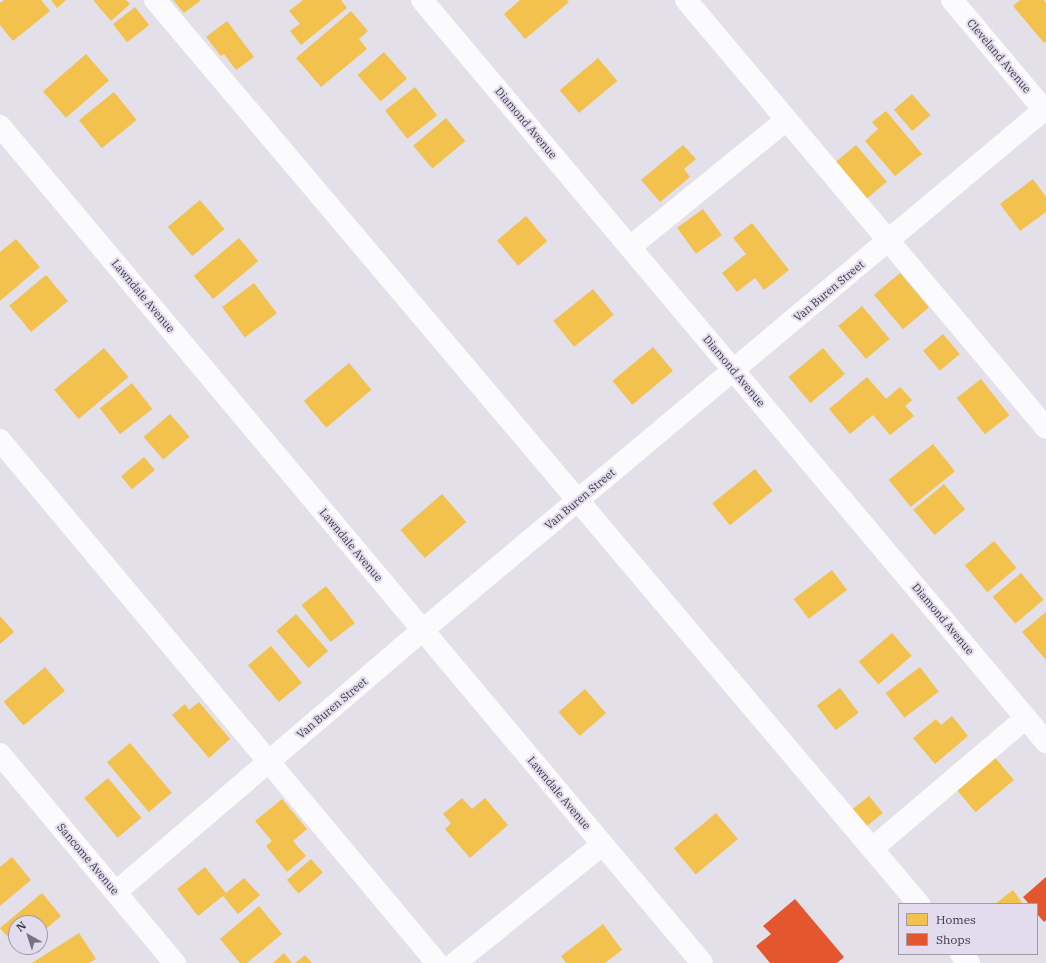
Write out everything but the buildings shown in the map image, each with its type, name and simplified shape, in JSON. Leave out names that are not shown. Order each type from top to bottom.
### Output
[{"type":"street","points":[[155,0],[577,502],[919,903]]},
{"type":"street","name":"Diamond Avenue","points":[[422,0],[1046,742]]},
{"type":"street","points":[[686,0],[1046,428]]},
{"type":"street","name":"Cleveland Avenue","points":[[952,0],[1045,110]]},
{"type":"street","name":"Van Buren Street","points":[[116,892],[423,630],[1045,110]]},
{"type":"street","points":[[630,247],[786,120]]},
{"type":"street","name":"Lawndale Avenue","points":[[0,126],[702,963]]},
{"type":"street","points":[[0,440],[437,963]]},
{"type":"street","points":[[873,848],[1026,718]]},
{"type":"street","name":"Sancome Avenue","points":[[0,754],[175,963]]},
{"type":"street","points":[[455,963],[602,844]]},
{"type":"street","points":[[963,955],[969,963]]}]
